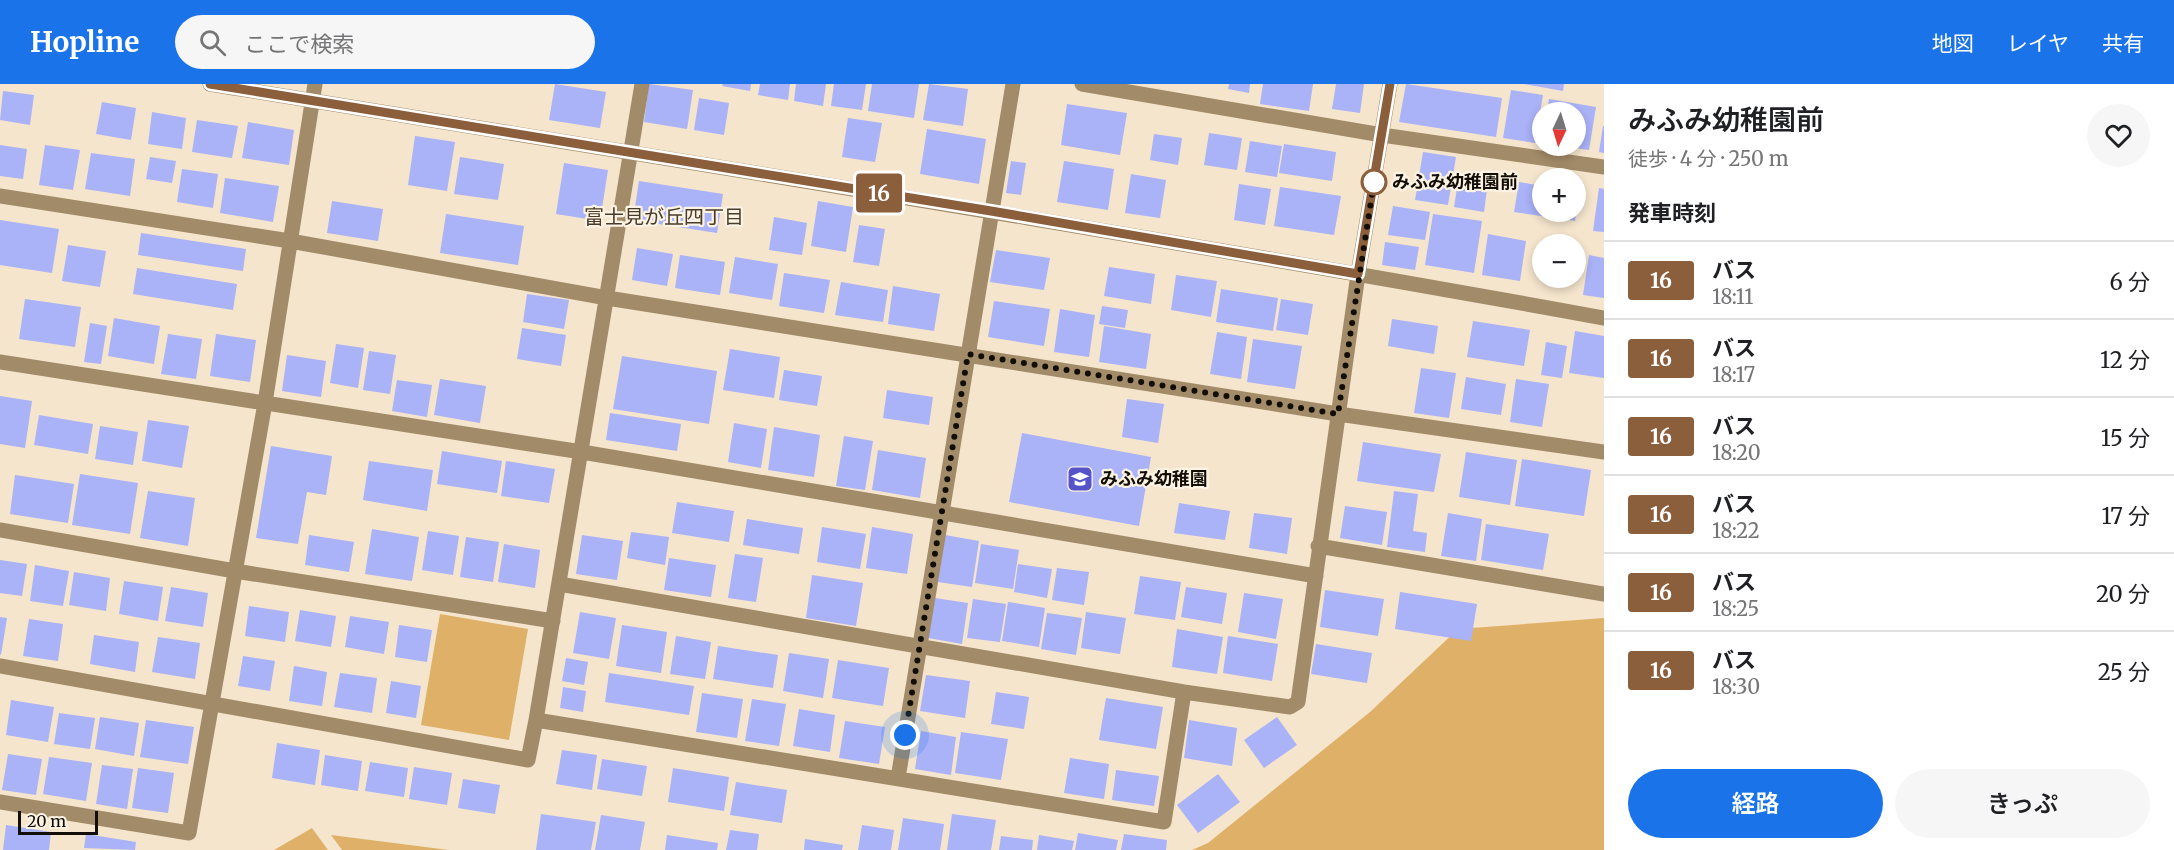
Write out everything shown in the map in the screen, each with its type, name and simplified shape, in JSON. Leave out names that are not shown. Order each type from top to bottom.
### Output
[{"type":"street","points":[[210,84],[991,211],[1604,318]]},
{"type":"street","points":[[0,802],[189,833],[265,403],[315,84]]},
{"type":"street","points":[[0,666],[528,760],[582,452],[642,84]]},
{"type":"street","points":[[898,778],[1012,84]]},
{"type":"street","points":[[1082,84],[1382,135],[1604,167]]},
{"type":"street","points":[[559,584],[1184,692],[1290,707],[1298,702],[1316,576],[1318,546],[1358,274],[1390,84]]},
{"type":"street","points":[[0,196],[290,241],[607,298],[1338,414],[1604,452]]},
{"type":"street","points":[[0,362],[582,452],[1316,576]]},
{"type":"street","points":[[0,530],[235,571],[553,621]]},
{"type":"street","points":[[1318,546],[1604,594]]},
{"type":"street","points":[[536,720],[1164,822],[1184,692]]},
{"type":"shaded area","points":[[440,614],[528,629],[509,740],[421,725]]},
{"type":"shaded area","points":[[1604,618],[1604,850],[1192,850],[1208,843],[1370,712],[1458,629]]},
{"type":"shaded area","points":[[312,828],[328,850],[274,850]]},
{"type":"shaded area","points":[[331,835],[449,850],[342,850]]},
{"type":"building","points":[[555,84],[606,92],[600,128],[549,120]]},
{"type":"building","points":[[649,84],[693,90],[687,129],[644,122]]},
{"type":"building","points":[[723,84],[751,84],[750,91],[722,86]]},
{"type":"building","points":[[760,84],[790,84],[788,100],[758,95]]},
{"type":"building","points":[[796,84],[826,84],[823,106],[794,101]]},
{"type":"building","points":[[834,84],[866,84],[862,110],[831,106]]},
{"type":"building","points":[[872,84],[919,84],[914,118],[868,111]]},
{"type":"building","points":[[929,84],[968,89],[963,126],[923,120]]},
{"type":"building","points":[[1229,84],[1250,84],[1249,93],[1228,89]]},
{"type":"building","points":[[1263,84],[1313,84],[1309,111],[1260,104]]},
{"type":"building","points":[[1336,84],[1364,84],[1360,113],[1332,109]]},
{"type":"building","points":[[1406,84],[1502,98],[1496,137],[1399,122]]},
{"type":"building","points":[[1524,84],[1564,84],[1563,91]]},
{"type":"building","points":[[1511,90],[1543,95],[1542,102],[1532,102],[1532,143],[1503,138]]},
{"type":"building","points":[[3,91],[34,95],[30,125],[0,120]]},
{"type":"building","points":[[699,98],[729,103],[724,135],[694,130]]},
{"type":"building","points":[[1549,99],[1567,102],[1549,102]]},
{"type":"building","points":[[102,102],[136,108],[131,140],[96,134]]},
{"type":"building","points":[[1067,104],[1127,113],[1120,155],[1061,145]]},
{"type":"building","points":[[1586,105],[1596,107],[1589,150],[1586,150]]},
{"type":"building","points":[[152,112],[186,118],[182,149],[148,144]]},
{"type":"building","points":[[848,118],[882,123],[875,162],[842,157]]},
{"type":"building","points":[[197,120],[238,126],[232,158],[192,152]]},
{"type":"building","points":[[248,122],[294,130],[289,165],[242,158]]},
{"type":"building","points":[[1604,126],[1604,153],[1599,152]]},
{"type":"building","points":[[927,129],[986,139],[979,184],[920,174]]},
{"type":"building","points":[[1209,133],[1242,138],[1237,170],[1204,165]]},
{"type":"building","points":[[1154,134],[1182,138],[1178,165],[1150,160]]},
{"type":"building","points":[[415,136],[455,142],[447,191],[408,185]]},
{"type":"building","points":[[1250,141],[1282,146],[1277,177],[1245,172]]},
{"type":"building","points":[[1284,144],[1336,152],[1332,181],[1279,173]]},
{"type":"building","points":[[0,145],[27,149],[23,179],[0,176]]},
{"type":"building","points":[[45,145],[80,150],[73,190],[39,185]]},
{"type":"building","points":[[1423,152],[1456,157],[1448,205],[1415,200]]},
{"type":"building","points":[[91,153],[135,159],[130,196],[85,189]]},
{"type":"building","points":[[150,157],[176,161],[172,183],[146,179]]},
{"type":"building","points":[[460,157],[504,164],[498,200],[454,194]]},
{"type":"building","points":[[1011,161],[1026,163],[1021,195],[1006,193]]},
{"type":"building","points":[[1064,161],[1114,169],[1108,210],[1057,202]]},
{"type":"building","points":[[564,163],[608,170],[600,221],[556,214]]},
{"type":"building","points":[[182,169],[218,174],[213,208],[177,202]]},
{"type":"building","points":[[1131,174],[1166,180],[1160,218],[1125,213]]},
{"type":"building","points":[[1459,176],[1488,181],[1484,212],[1454,207]]},
{"type":"building","points":[[225,178],[279,186],[273,222],[220,213]]},
{"type":"building","points":[[639,181],[723,194],[717,233],[633,220]]},
{"type":"building","points":[[1519,182],[1532,184],[1532,215],[1514,212]]},
{"type":"building","points":[[1239,184],[1271,189],[1265,225],[1234,220]]},
{"type":"building","points":[[1280,187],[1341,196],[1334,235],[1274,226]]},
{"type":"building","points":[[1599,188],[1604,189],[1604,232],[1593,231]]},
{"type":"building","points":[[332,201],[383,209],[378,241],[327,233]]},
{"type":"building","points":[[818,201],[853,207],[846,252],[811,246]]},
{"type":"building","points":[[1393,206],[1430,212],[1425,240],[1388,235]]},
{"type":"building","points":[[446,214],[524,226],[518,265],[440,253]]},
{"type":"building","points":[[1433,214],[1482,221],[1474,273],[1425,265]]},
{"type":"building","points":[[774,217],[807,223],[802,255],[769,250]]},
{"type":"building","points":[[0,220],[59,229],[52,273],[0,265]]},
{"type":"building","points":[[859,225],[885,229],[879,266],[853,262]]},
{"type":"building","points":[[141,233],[246,249],[243,271],[138,255]]},
{"type":"building","points":[[1488,234],[1526,241],[1520,281],[1482,275]]},
{"type":"building","points":[[1385,242],[1419,247],[1415,270],[1382,265]]},
{"type":"building","points":[[68,245],[106,251],[100,287],[62,281]]},
{"type":"building","points":[[637,248],[673,254],[667,286],[632,280]]},
{"type":"building","points":[[996,250],[1050,258],[1044,290],[990,282]]},
{"type":"building","points":[[680,255],[725,262],[720,295],[675,288]]},
{"type":"building","points":[[1589,255],[1604,258],[1604,298],[1583,295],[1586,288]]},
{"type":"building","points":[[735,257],[778,264],[772,300],[729,293]]},
{"type":"building","points":[[1109,267],[1155,274],[1151,304],[1104,296]]},
{"type":"building","points":[[137,268],[237,284],[233,310],[133,294]]},
{"type":"building","points":[[784,273],[830,280],[824,313],[779,306]]},
{"type":"building","points":[[1176,275],[1217,281],[1211,317],[1171,310]]},
{"type":"building","points":[[841,282],[888,290],[883,322],[835,315]]},
{"type":"building","points":[[893,286],[940,294],[934,331],[888,324]]},
{"type":"building","points":[[1221,289],[1278,298],[1273,331],[1216,322]]},
{"type":"building","points":[[527,294],[569,300],[564,329],[523,322]]},
{"type":"building","points":[[25,299],[81,307],[75,347],[19,339]]},
{"type":"building","points":[[1281,299],[1313,304],[1308,335],[1276,330]]},
{"type":"building","points":[[994,301],[1050,309],[1044,346],[988,337]]},
{"type":"building","points":[[1102,306],[1128,310],[1125,328],[1099,324]]},
{"type":"building","points":[[1060,309],[1095,315],[1089,357],[1054,352]]},
{"type":"building","points":[[114,318],[160,326],[154,364],[108,356]]},
{"type":"building","points":[[1392,319],[1438,326],[1434,354],[1388,346]]},
{"type":"building","points":[[1473,321],[1530,330],[1524,366],[1467,357]]},
{"type":"building","points":[[90,323],[107,326],[101,364],[84,362]]},
{"type":"building","points":[[1104,326],[1151,334],[1146,369],[1099,362]]},
{"type":"building","points":[[522,328],[566,335],[561,366],[517,359]]},
{"type":"building","points":[[1575,331],[1604,336],[1604,378],[1569,373]]},
{"type":"building","points":[[1217,332],[1247,337],[1241,379],[1210,374]]},
{"type":"building","points":[[168,334],[202,339],[196,379],[161,374]]},
{"type":"building","points":[[216,334],[256,340],[250,382],[210,376]]},
{"type":"building","points":[[1253,339],[1302,346],[1295,389],[1247,382]]},
{"type":"building","points":[[1546,342],[1567,346],[1562,378],[1541,375]]},
{"type":"building","points":[[336,344],[364,348],[358,388],[330,383]]},
{"type":"building","points":[[730,349],[780,357],[774,398],[723,390]]},
{"type":"building","points":[[369,351],[396,355],[390,394],[363,390]]},
{"type":"building","points":[[287,355],[326,361],[321,397],[282,391]]},
{"type":"building","points":[[622,356],[717,371],[709,424],[613,409]]},
{"type":"building","points":[[1421,368],[1456,373],[1449,418],[1414,413]]},
{"type":"building","points":[[784,370],[822,376],[817,406],[779,400]]},
{"type":"building","points":[[1466,377],[1506,384],[1501,415],[1461,409]]},
{"type":"building","points":[[440,379],[486,386],[480,423],[434,415]]},
{"type":"building","points":[[1516,379],[1549,384],[1542,427],[1510,422]]},
{"type":"building","points":[[397,380],[432,385],[427,417],[392,411]]},
{"type":"building","points":[[887,390],[933,397],[929,425],[883,418]]},
{"type":"building","points":[[0,396],[32,401],[25,448],[0,444]]},
{"type":"building","points":[[1127,399],[1164,404],[1158,443],[1122,437]]},
{"type":"building","points":[[610,413],[681,424],[677,451],[606,440]]},
{"type":"building","points":[[39,415],[93,424],[88,454],[34,445]]},
{"type":"building","points":[[148,420],[189,426],[182,468],[142,461]]},
{"type":"building","points":[[734,423],[767,429],[761,468],[728,462]]},
{"type":"building","points":[[100,426],[138,432],[133,465],[95,459]]},
{"type":"building","points":[[774,427],[820,435],[814,477],[768,470]]},
{"type":"building","name":"みふみ幼稚園","points":[[1022,433],[1151,457],[1139,526],[1009,502]]},
{"type":"building","points":[[844,436],[873,441],[865,490],[836,486]]},
{"type":"building","points":[[1363,442],[1441,454],[1434,492],[1357,481]]},
{"type":"building","points":[[271,446],[332,456],[326,495],[307,492],[298,544],[256,538]]},
{"type":"building","points":[[878,450],[926,458],[920,498],[872,490]]},
{"type":"building","points":[[442,451],[502,461],[497,493],[437,484]]},
{"type":"building","points":[[1466,452],[1517,460],[1510,505],[1459,497]]},
{"type":"building","points":[[1522,459],[1591,470],[1584,516],[1515,506]]},
{"type":"building","points":[[369,461],[433,470],[427,511],[363,500]]},
{"type":"building","points":[[506,461],[555,469],[549,503],[501,496]]},
{"type":"building","points":[[80,474],[138,483],[130,534],[72,525]]},
{"type":"building","points":[[15,475],[74,484],[68,523],[10,514]]},
{"type":"building","points":[[148,491],[195,498],[188,546],[140,538]]},
{"type":"building","points":[[1394,491],[1418,494],[1413,531],[1427,533],[1425,552],[1387,547]]},
{"type":"building","points":[[677,502],[734,511],[729,542],[672,533]]},
{"type":"building","points":[[1179,503],[1230,511],[1225,540],[1174,533]]},
{"type":"building","points":[[1345,506],[1387,512],[1382,545],[1340,538]]},
{"type":"building","points":[[1254,513],[1292,518],[1287,554],[1249,548]]},
{"type":"building","points":[[1448,513],[1482,519],[1476,561],[1441,556]]},
{"type":"building","points":[[747,519],[803,528],[799,554],[743,545]]},
{"type":"building","points":[[1486,524],[1549,534],[1543,570],[1481,560]]},
{"type":"building","points":[[822,527],[866,534],[860,569],[817,562]]},
{"type":"building","points":[[872,527],[913,534],[907,574],[866,568]]},
{"type":"building","points":[[372,529],[419,537],[412,581],[365,574]]},
{"type":"building","points":[[428,531],[459,536],[453,575],[422,570]]},
{"type":"building","points":[[631,532],[669,537],[665,565],[627,558]]},
{"type":"building","points":[[309,535],[354,542],[349,572],[305,565]]},
{"type":"building","points":[[582,535],[623,541],[617,580],[576,574]]},
{"type":"building","points":[[945,535],[979,541],[972,587],[938,582]]},
{"type":"building","points":[[466,537],[499,542],[493,582],[460,577]]},
{"type":"building","points":[[504,544],[540,550],[535,588],[498,582]]},
{"type":"building","points":[[981,544],[1019,550],[1013,589],[975,583]]},
{"type":"building","points":[[735,554],[763,558],[756,602],[728,598]]},
{"type":"building","points":[[669,558],[716,565],[711,597],[664,590]]},
{"type":"building","points":[[0,560],[27,564],[22,596],[0,593]]},
{"type":"building","points":[[1018,564],[1052,569],[1047,598],[1014,592]]},
{"type":"building","points":[[35,565],[69,571],[63,606],[30,601]]},
{"type":"building","points":[[1057,568],[1089,572],[1084,605],[1052,600]]},
{"type":"building","points":[[74,572],[110,578],[106,611],[69,605]]},
{"type":"building","points":[[812,575],[863,583],[856,626],[806,618]]},
{"type":"building","points":[[1140,576],[1181,582],[1175,620],[1134,614]]},
{"type":"building","points":[[124,581],[163,587],[158,621],[119,614]]},
{"type":"building","points":[[171,587],[208,593],[203,627],[165,621]]},
{"type":"building","points":[[1186,587],[1227,593],[1222,624],[1181,617]]},
{"type":"building","points":[[1325,590],[1384,599],[1378,636],[1320,627]]},
{"type":"building","points":[[1400,592],[1477,604],[1471,641],[1395,629]]},
{"type":"building","points":[[1244,593],[1283,599],[1276,639],[1238,632]]},
{"type":"building","points":[[935,598],[968,603],[962,644],[928,638]]},
{"type":"building","points":[[973,599],[1006,604],[1000,642],[967,638]]},
{"type":"building","points":[[1008,602],[1045,608],[1039,647],[1002,641]]},
{"type":"building","points":[[249,606],[289,612],[285,642],[245,636]]},
{"type":"building","points":[[300,610],[336,616],[331,647],[295,641]]},
{"type":"building","points":[[580,612],[616,618],[609,659],[573,653]]},
{"type":"building","points":[[1086,612],[1126,618],[1120,654],[1081,648]]},
{"type":"building","points":[[1047,613],[1082,618],[1076,655],[1041,649]]},
{"type":"building","points":[[350,616],[389,622],[384,654],[345,647]]},
{"type":"building","points":[[0,617],[7,618],[1,655],[0,654]]},
{"type":"building","points":[[29,619],[63,624],[58,661],[23,656]]},
{"type":"building","points":[[399,625],[432,630],[427,662],[395,657]]},
{"type":"building","points":[[622,625],[667,632],[661,673],[616,666]]},
{"type":"building","points":[[1177,629],[1223,637],[1217,674],[1172,667]]},
{"type":"building","points":[[94,635],[139,642],[135,672],[90,664]]},
{"type":"building","points":[[676,636],[711,642],[705,679],[670,674]]},
{"type":"building","points":[[1228,636],[1278,644],[1272,681],[1223,673]]},
{"type":"building","points":[[158,637],[200,643],[195,679],[152,672]]},
{"type":"building","points":[[1316,644],[1372,653],[1367,683],[1311,674]]},
{"type":"building","points":[[718,646],[778,655],[773,688],[713,679]]},
{"type":"building","points":[[789,653],[829,659],[823,698],[783,691]]},
{"type":"building","points":[[243,656],[275,661],[270,691],[238,686]]},
{"type":"building","points":[[566,658],[588,662],[584,685],[562,681]]},
{"type":"building","points":[[838,660],[889,668],[883,706],[832,698]]},
{"type":"building","points":[[294,666],[327,672],[322,706],[289,701]]},
{"type":"building","points":[[340,673],[377,678],[372,713],[334,707]]},
{"type":"building","points":[[609,673],[694,686],[689,715],[605,702]]},
{"type":"building","points":[[926,675],[970,681],[965,718],[920,711]]},
{"type":"building","points":[[391,681],[421,686],[416,718],[386,713]]},
{"type":"building","points":[[563,687],[586,691],[583,712],[560,708]]},
{"type":"building","points":[[996,692],[1029,697],[1024,729],[991,724]]},
{"type":"building","points":[[702,693],[743,699],[737,738],[696,732]]},
{"type":"building","points":[[1106,698],[1163,707],[1156,749],[1099,740]]},
{"type":"building","points":[[752,699],[786,704],[779,746],[745,741]]},
{"type":"building","points":[[11,700],[54,707],[48,742],[6,735]]},
{"type":"building","points":[[799,709],[835,715],[830,752],[793,746]]},
{"type":"building","points":[[59,713],[95,718],[90,749],[54,744]]},
{"type":"building","points":[[100,717],[139,723],[134,756],[95,749]]},
{"type":"building","points":[[1277,717],[1297,745],[1264,768],[1244,740]]},
{"type":"building","points":[[146,720],[194,727],[188,764],[140,757]]},
{"type":"building","points":[[1189,720],[1237,728],[1232,766],[1184,758]]},
{"type":"building","points":[[845,721],[885,727],[879,764],[839,758]]},
{"type":"building","points":[[921,731],[956,737],[951,775],[915,769]]},
{"type":"building","points":[[961,732],[1008,739],[1001,780],[955,773]]},
{"type":"building","points":[[277,743],[320,750],[315,785],[272,778]]},
{"type":"building","points":[[562,750],[597,755],[592,790],[556,784]]},
{"type":"building","points":[[8,754],[42,759],[36,795],[2,790]]},
{"type":"building","points":[[325,755],[362,761],[358,791],[321,785]]},
{"type":"building","points":[[49,757],[92,763],[86,801],[43,794]]},
{"type":"building","points":[[1070,758],[1109,764],[1104,799],[1064,793]]},
{"type":"building","points":[[602,759],[647,766],[642,796],[597,789]]},
{"type":"building","points":[[370,762],[408,768],[404,797],[365,791]]},
{"type":"building","points":[[102,765],[133,769],[127,809],[96,804]]},
{"type":"building","points":[[414,767],[452,773],[447,805],[409,799]]},
{"type":"building","points":[[138,768],[174,773],[168,813],[132,808]]},
{"type":"building","points":[[673,768],[729,777],[724,811],[668,802]]},
{"type":"building","points":[[1116,770],[1159,776],[1154,806],[1112,800]]},
{"type":"building","points":[[1218,774],[1240,802],[1198,833],[1177,805]]},
{"type":"building","points":[[463,779],[500,785],[495,814],[458,808]]},
{"type":"building","points":[[736,782],[787,790],[782,823],[730,815]]},
{"type":"building","points":[[541,814],[596,822],[591,850],[536,850]]},
{"type":"building","points":[[952,814],[996,820],[991,850],[947,850]]},
{"type":"building","points":[[601,815],[645,822],[640,850],[595,850]]},
{"type":"building","points":[[903,818],[944,824],[940,850],[898,850]]},
{"type":"building","points":[[6,825],[51,832],[49,850],[3,850]]},
{"type":"building","points":[[862,825],[894,830],[891,850],[858,850]]},
{"type":"building","points":[[730,830],[759,834],[757,850],[726,850]]},
{"type":"building","points":[[1078,833],[1118,840],[1116,850],[1075,850]]},
{"type":"building","points":[[86,834],[136,842],[135,850],[84,848]]},
{"type":"building","points":[[1124,834],[1167,840],[1166,850],[1121,850]]},
{"type":"building","points":[[667,835],[718,843],[717,850],[665,850]]},
{"type":"building","points":[[1039,835],[1074,841],[1072,850],[1037,850]]},
{"type":"building","points":[[1001,836],[1033,840],[1032,850],[999,850]]},
{"type":"building","points":[[805,839],[843,845],[842,850],[804,850]]},
{"type":"bus line","name":"16","points":[[210,84],[991,211],[1358,274],[1390,84]]},
{"type":"place","name":"みふみ幼稚園前","points":[[1374,182]]},
{"type":"place","name":"みふみ幼稚園","points":[[1080,479]]},
{"type":"district","name":"富士見が丘四丁目","points":[[664,217]]},
{"type":"route","points":[[905,735],[968,354],[1338,414],[1374,182]]}]
